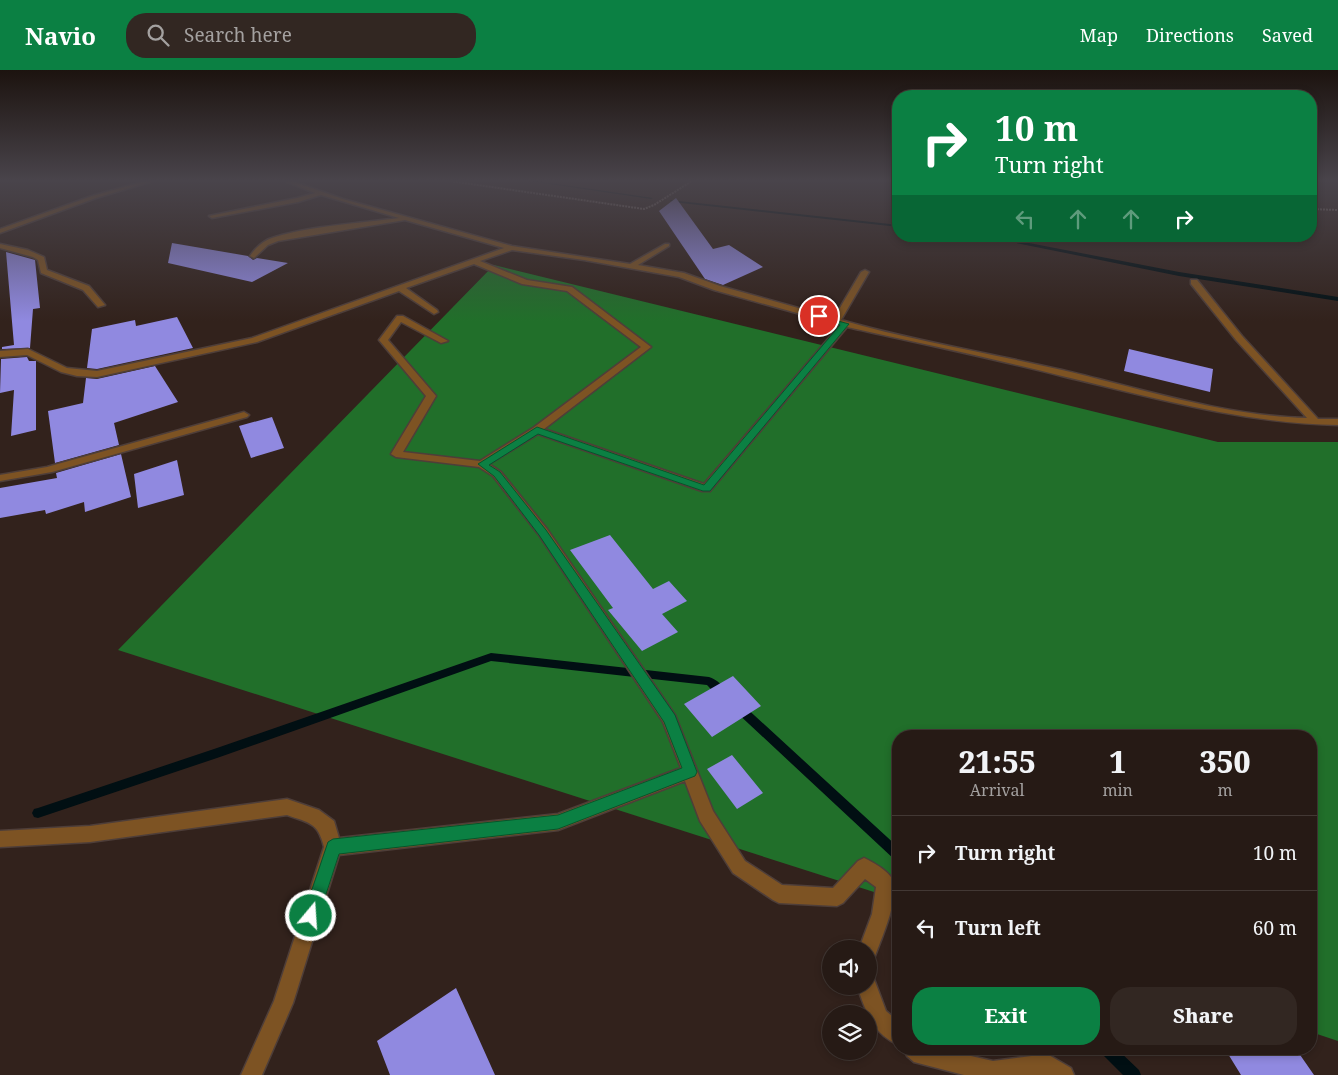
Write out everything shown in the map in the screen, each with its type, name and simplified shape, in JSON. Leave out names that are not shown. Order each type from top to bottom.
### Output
[{"type":"street","points":[[254,256],[262,247],[276,239],[342,228]]},
{"type":"street","points":[[438,228],[511,248],[681,275],[717,288],[841,323],[1063,373],[1146,395],[1242,414],[1316,422],[1338,422]]},
{"type":"street","points":[[632,266],[667,245]]},
{"type":"street","points":[[0,246],[23,249],[33,254],[41,259],[44,272],[86,288],[101,304]]},
{"type":"street","points":[[0,354],[28,352],[64,370],[98,374],[254,340],[511,248]]},
{"type":"street","points":[[473,261],[525,282],[568,289],[648,347],[537,430],[482,464]]},
{"type":"street","points":[[537,430],[706,489],[841,323],[865,272]]},
{"type":"street","points":[[1194,282],[1239,338],[1316,422]]},
{"type":"street","points":[[399,287],[434,312]]},
{"type":"street","points":[[444,341],[400,318],[383,340],[431,396],[396,454],[482,464],[497,474],[543,532],[670,719],[706,815],[739,867],[779,894],[837,897],[864,867],[885,883],[881,914],[871,940]]},
{"type":"street","points":[[0,478],[48,470],[244,415]]},
{"type":"street","points":[[333,847],[558,822],[690,772]]},
{"type":"street","points":[[0,839],[90,834],[287,807],[313,816],[328,827],[333,847],[283,1003],[251,1075]]},
{"type":"street","points":[[870,995],[879,1018],[892,1029]]},
{"type":"street","points":[[921,1055],[993,1071],[1047,1064],[1064,1075]]},
{"type":"green space","points":[[494,265],[1218,442],[1338,442],[1338,1041],[1317,1034],[1317,730],[892,730],[892,898],[118,650]]},
{"type":"building","points":[[670,228],[698,228],[713,249],[729,245],[763,267],[723,285],[705,279]]},
{"type":"building","points":[[172,243],[248,256],[253,260],[257,258],[288,263],[252,282],[168,263]]},
{"type":"building","points":[[6,252],[35,260],[40,308],[33,309],[30,348],[2,349],[2,347],[14,345]]},
{"type":"building","points":[[177,317],[193,348],[97,369],[87,368],[92,329],[135,320],[136,326]]},
{"type":"building","points":[[1129,349],[1213,369],[1210,392],[1124,371]]},
{"type":"building","points":[[27,357],[29,361],[36,361],[36,430],[11,436],[14,390],[0,393],[1,359]]},
{"type":"building","points":[[155,366],[178,402],[114,423],[119,445],[55,463],[48,411],[83,403],[86,378],[97,379]]},
{"type":"building","points":[[272,417],[284,448],[251,458],[239,426]]},
{"type":"building","points":[[121,454],[131,497],[85,512],[84,502],[46,514],[45,510],[0,518],[0,488],[57,478],[56,473]]},
{"type":"building","points":[[177,460],[184,495],[138,508],[134,474]]},
{"type":"building","points":[[610,535],[653,589],[669,581],[687,601],[662,614],[678,632],[642,651],[608,610],[613,608],[570,550]]},
{"type":"building","points":[[733,676],[761,706],[712,737],[684,704]]},
{"type":"building","points":[[732,755],[763,793],[737,809],[707,769]]},
{"type":"building","points":[[456,988],[495,1075],[390,1075],[377,1041]]},
{"type":"building","points":[[1229,1055],[1300,1055],[1314,1075],[1241,1075]]},
{"type":"waterway","points":[[1015,242],[1179,274],[1338,299]]},
{"type":"waterway","points":[[38,813],[217,753],[491,657],[709,681],[723,693]]},
{"type":"waterway","points":[[738,707],[892,850]]},
{"type":"waterway","points":[[1113,1055],[1134,1075]]},
{"type":"route","points":[[311,916],[333,847],[558,822],[690,772],[670,719],[543,532],[497,474],[482,464],[537,430],[706,489],[845,324],[819,316]]}]
